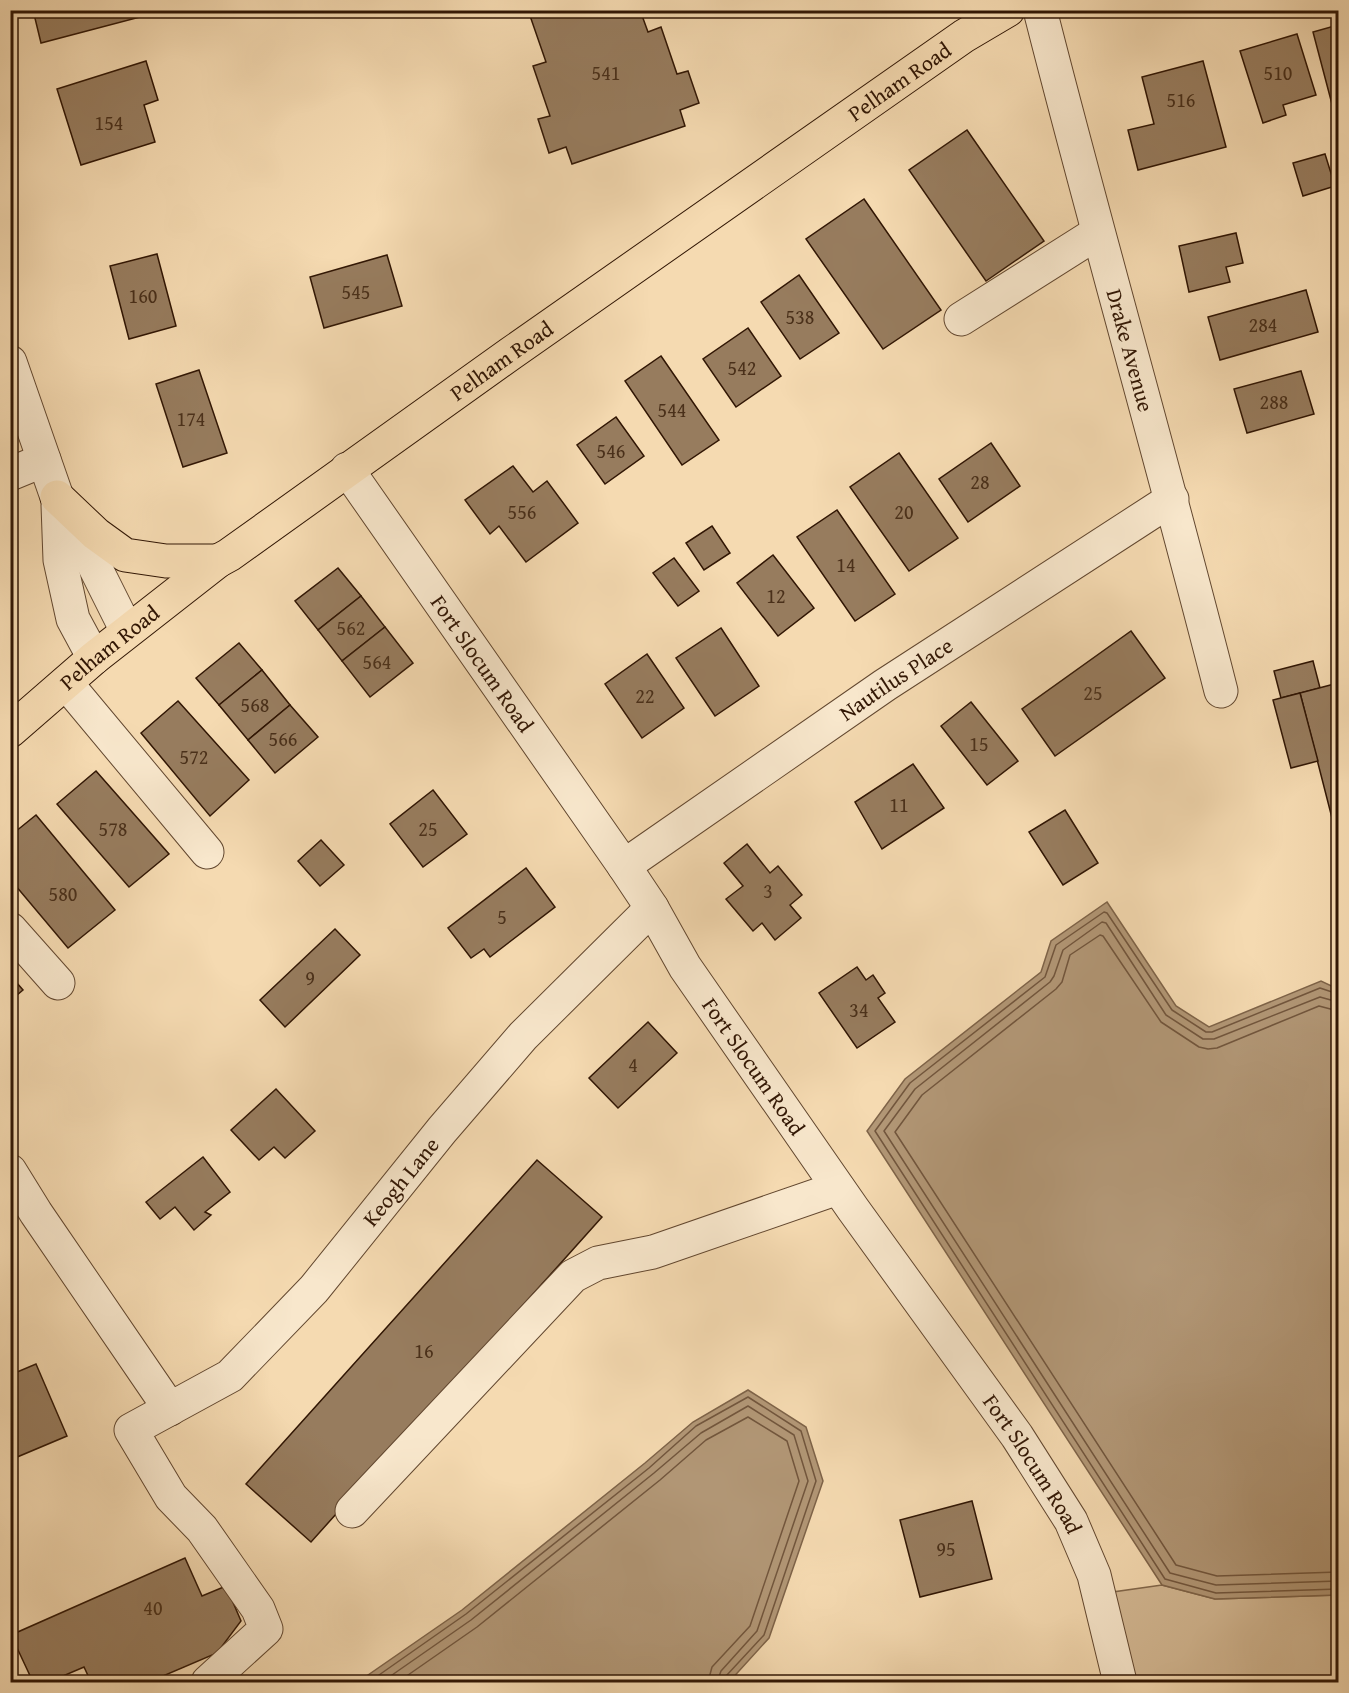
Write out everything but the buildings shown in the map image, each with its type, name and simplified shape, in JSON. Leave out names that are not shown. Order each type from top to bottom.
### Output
[{"type":"main road","name":"Pelham Road","points":[[10,731],[127,631],[218,561],[964,36],[1008,10]]},
{"type":"main road","points":[[57,497],[96,534],[125,555],[166,561],[218,561]]},
{"type":"street","name":"Drake Avenue","points":[[1040,10],[1097,233],[1172,500],[1221,691]]},
{"type":"street","points":[[962,320],[1097,233]]},
{"type":"street","points":[[10,362],[57,497],[127,631]]},
{"type":"street","points":[[10,474],[44,460]]},
{"type":"street","name":"Fort Slocum Road","points":[[347,469],[624,866],[652,908],[685,967],[838,1188],[1017,1436],[1071,1521],[1094,1575],[1120,1683]]},
{"type":"street","points":[[57,497],[60,560],[73,619],[94,658]]},
{"type":"street","name":"Nautilus Place","points":[[624,866],[885,685],[1172,500]]},
{"type":"street","points":[[66,683],[207,852]]},
{"type":"street","name":"Keogh Lane","points":[[208,1683],[266,1629],[258,1609],[202,1529],[171,1497],[131,1430],[230,1376],[315,1289],[442,1130],[523,1036],[652,908]]},
{"type":"street","points":[[10,929],[58,983]]},
{"type":"street","points":[[10,1171],[36,1213],[170,1409]]},
{"type":"street","points":[[352,1511],[573,1276],[598,1263],[653,1252],[838,1188]]},
{"type":"shaded area","points":[[1162,1585],[1215,1599],[1338,1595],[1338,1682],[1125,1682],[1106,1593]]},
{"type":"water","points":[[1107,902],[1176,1006],[1209,1027],[1321,981],[1338,989],[1338,1595],[1215,1599],[1162,1585],[867,1131],[905,1079],[1041,972],[1051,941]]},
{"type":"water","points":[[748,1390],[806,1427],[823,1481],[769,1638],[729,1682],[358,1682],[462,1610],[693,1422]]}]
